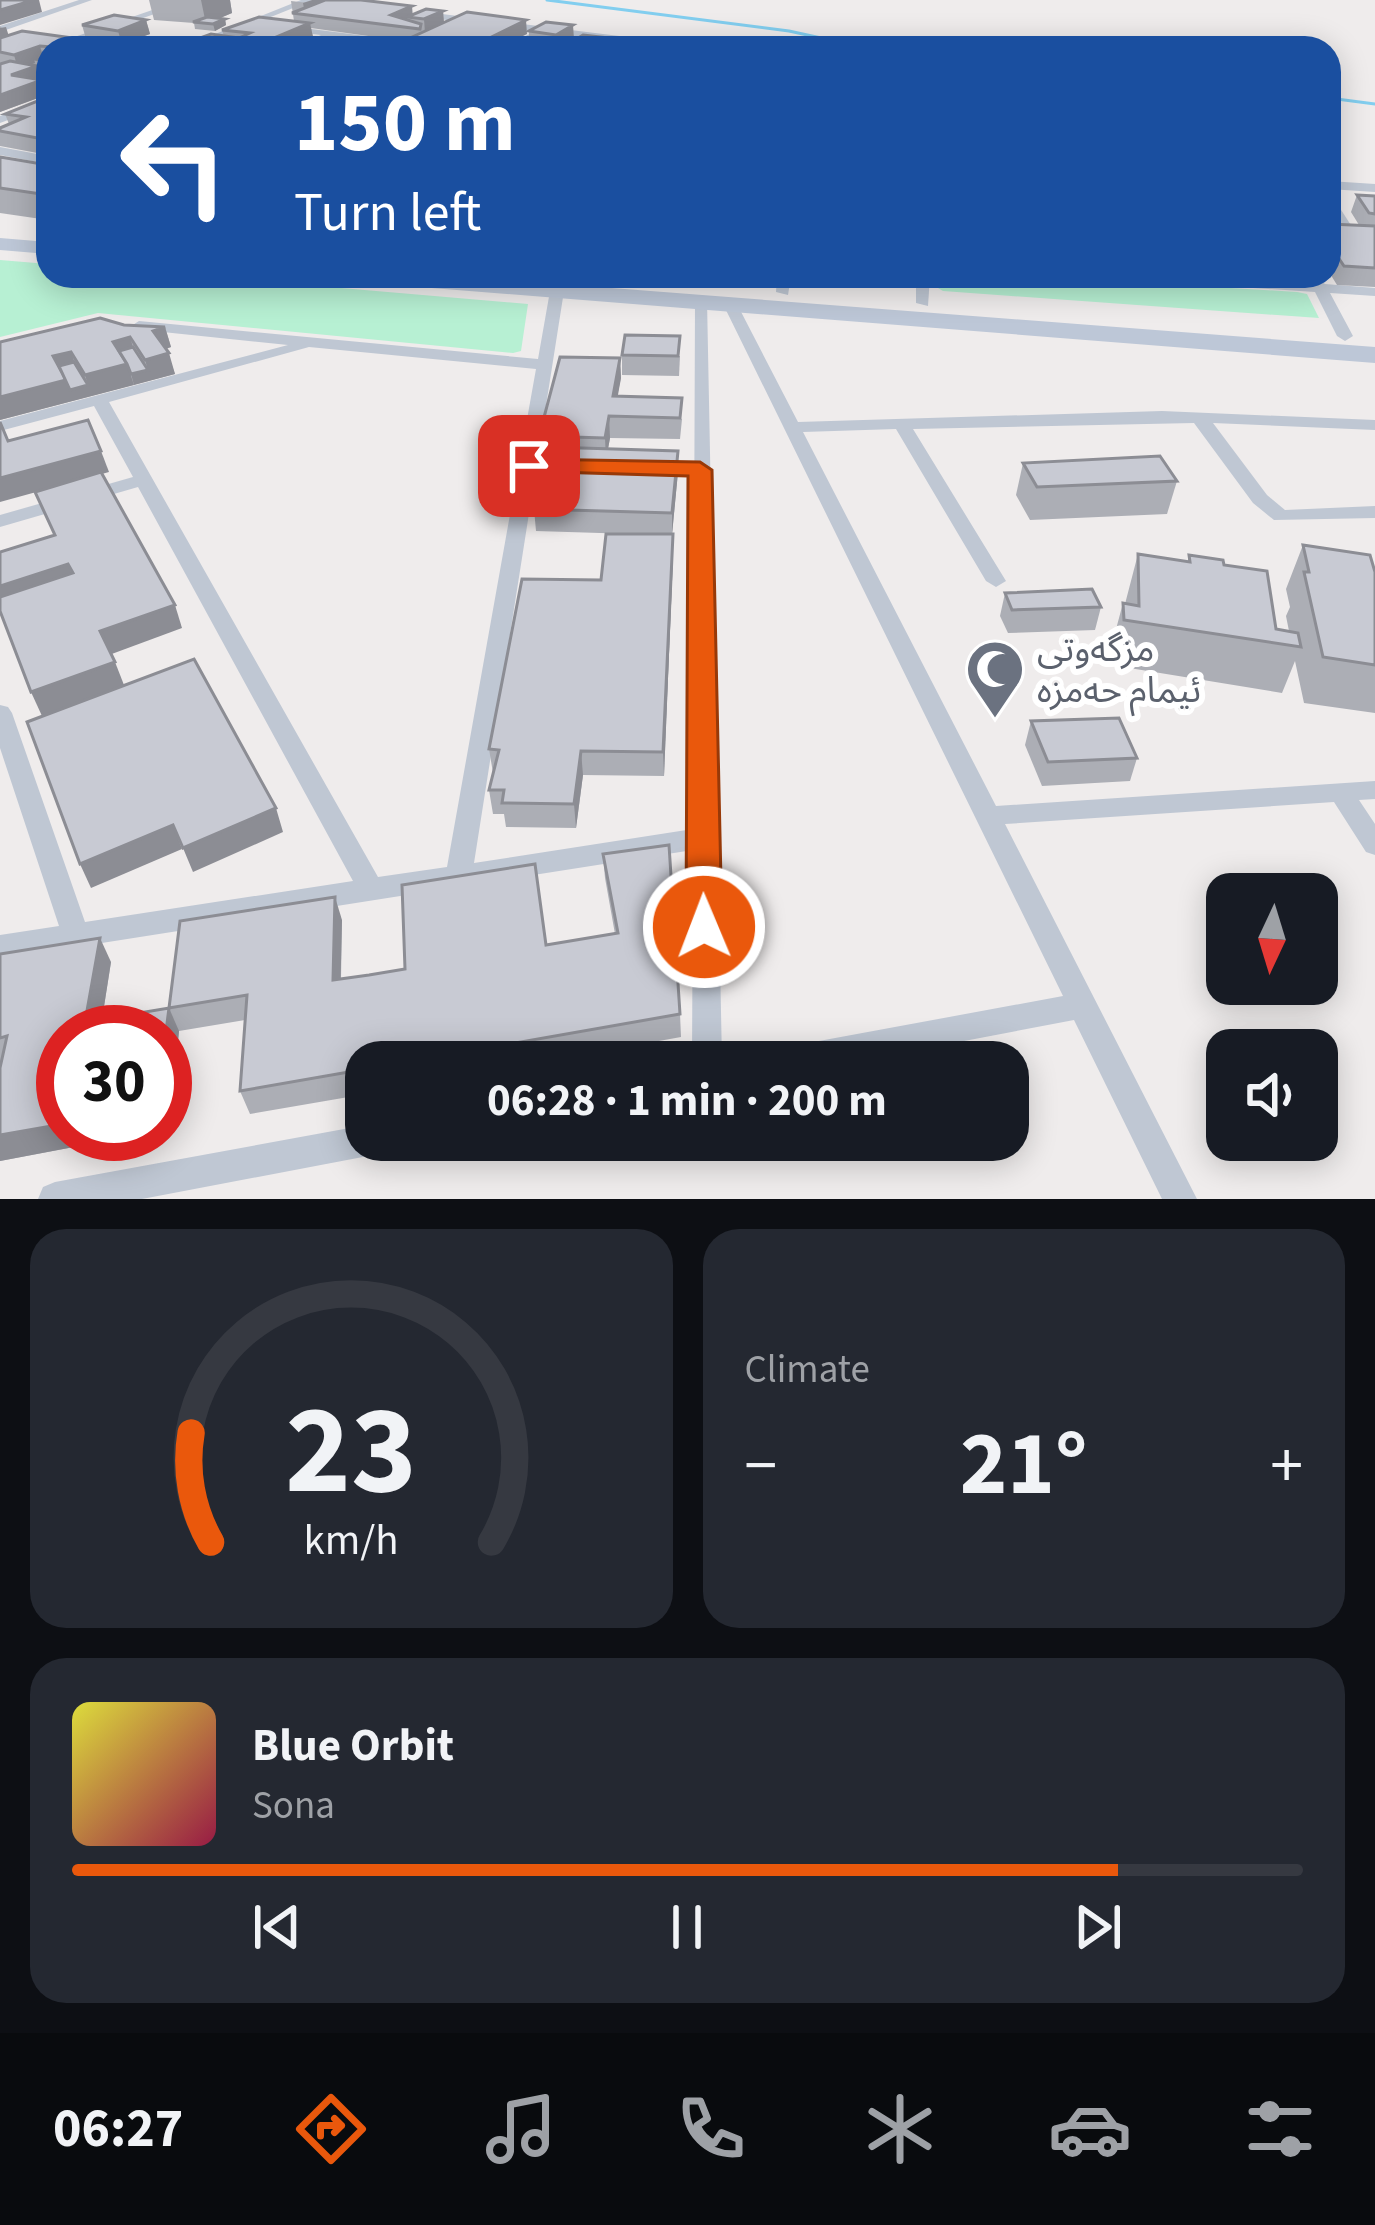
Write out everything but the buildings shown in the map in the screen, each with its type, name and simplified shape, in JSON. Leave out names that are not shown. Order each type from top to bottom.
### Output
[{"type":"main road","points":[[0,231],[36,234]]},
{"type":"main road","points":[[0,244],[36,247]]},
{"type":"main road","points":[[580,288],[701,314],[731,306],[1366,350]]},
{"type":"main road","points":[[813,288],[1366,350]]},
{"type":"street","points":[[0,30],[88,0]]},
{"type":"street","points":[[137,0],[162,10]]},
{"type":"street","points":[[83,36],[190,0]]},
{"type":"street","points":[[215,36],[310,0],[333,3]]},
{"type":"street","points":[[32,2],[67,7]]},
{"type":"street","points":[[399,11],[594,36]]},
{"type":"street","points":[[448,28],[466,20]]},
{"type":"street","points":[[250,22],[345,36]]},
{"type":"street","points":[[0,30],[22,34]]},
{"type":"street","points":[[533,36],[545,30]]},
{"type":"street","points":[[327,36],[332,34]]},
{"type":"street","points":[[0,71],[36,76]]},
{"type":"street","points":[[0,120],[36,107]]},
{"type":"street","points":[[0,151],[36,158]]},
{"type":"street","points":[[1341,186],[1375,188]]},
{"type":"street","points":[[1341,216],[1356,233],[1341,232]]},
{"type":"street","points":[[1341,286],[1375,292]]},
{"type":"street","points":[[459,876],[540,466],[545,365],[556,288]]},
{"type":"street","points":[[923,288],[923,303]]},
{"type":"street","points":[[1321,288],[1366,350]]},
{"type":"street","points":[[731,306],[1180,1199]]},
{"type":"street","points":[[707,1041],[690,469],[701,314],[745,333]]},
{"type":"street","points":[[122,326],[545,365]]},
{"type":"street","points":[[0,426],[320,342]]},
{"type":"street","points":[[99,400],[371,889]]},
{"type":"street","points":[[792,427],[1199,417],[1375,424]]},
{"type":"street","points":[[1199,417],[1261,499],[1281,516],[1375,512]]},
{"type":"street","points":[[902,424],[996,581]]},
{"type":"street","points":[[0,521],[143,480]]},
{"type":"street","points":[[0,713],[76,935]]},
{"type":"street","points":[[988,816],[1375,790]]},
{"type":"street","points":[[1341,793],[1375,845]]},
{"type":"street","points":[[0,947],[702,838]]},
{"type":"street","points":[[892,1041],[1083,1005]]},
{"type":"street","points":[[55,1199],[345,1144]]},
{"type":"green space","points":[[0,260],[36,263],[36,288],[342,288],[528,304],[521,351],[513,353],[98,313],[0,337]]},
{"type":"green space","points":[[938,288],[1297,292],[1307,294],[1319,318]]},
{"type":"waterway","points":[[547,0],[812,36]]},
{"type":"waterway","points":[[1341,100],[1375,104]]},
{"type":"place","name":"مزگەوتی ئیمام حەمزە","points":[[995,720]]},
{"type":"route","points":[[529,466],[700,470],[704,927]]}]
